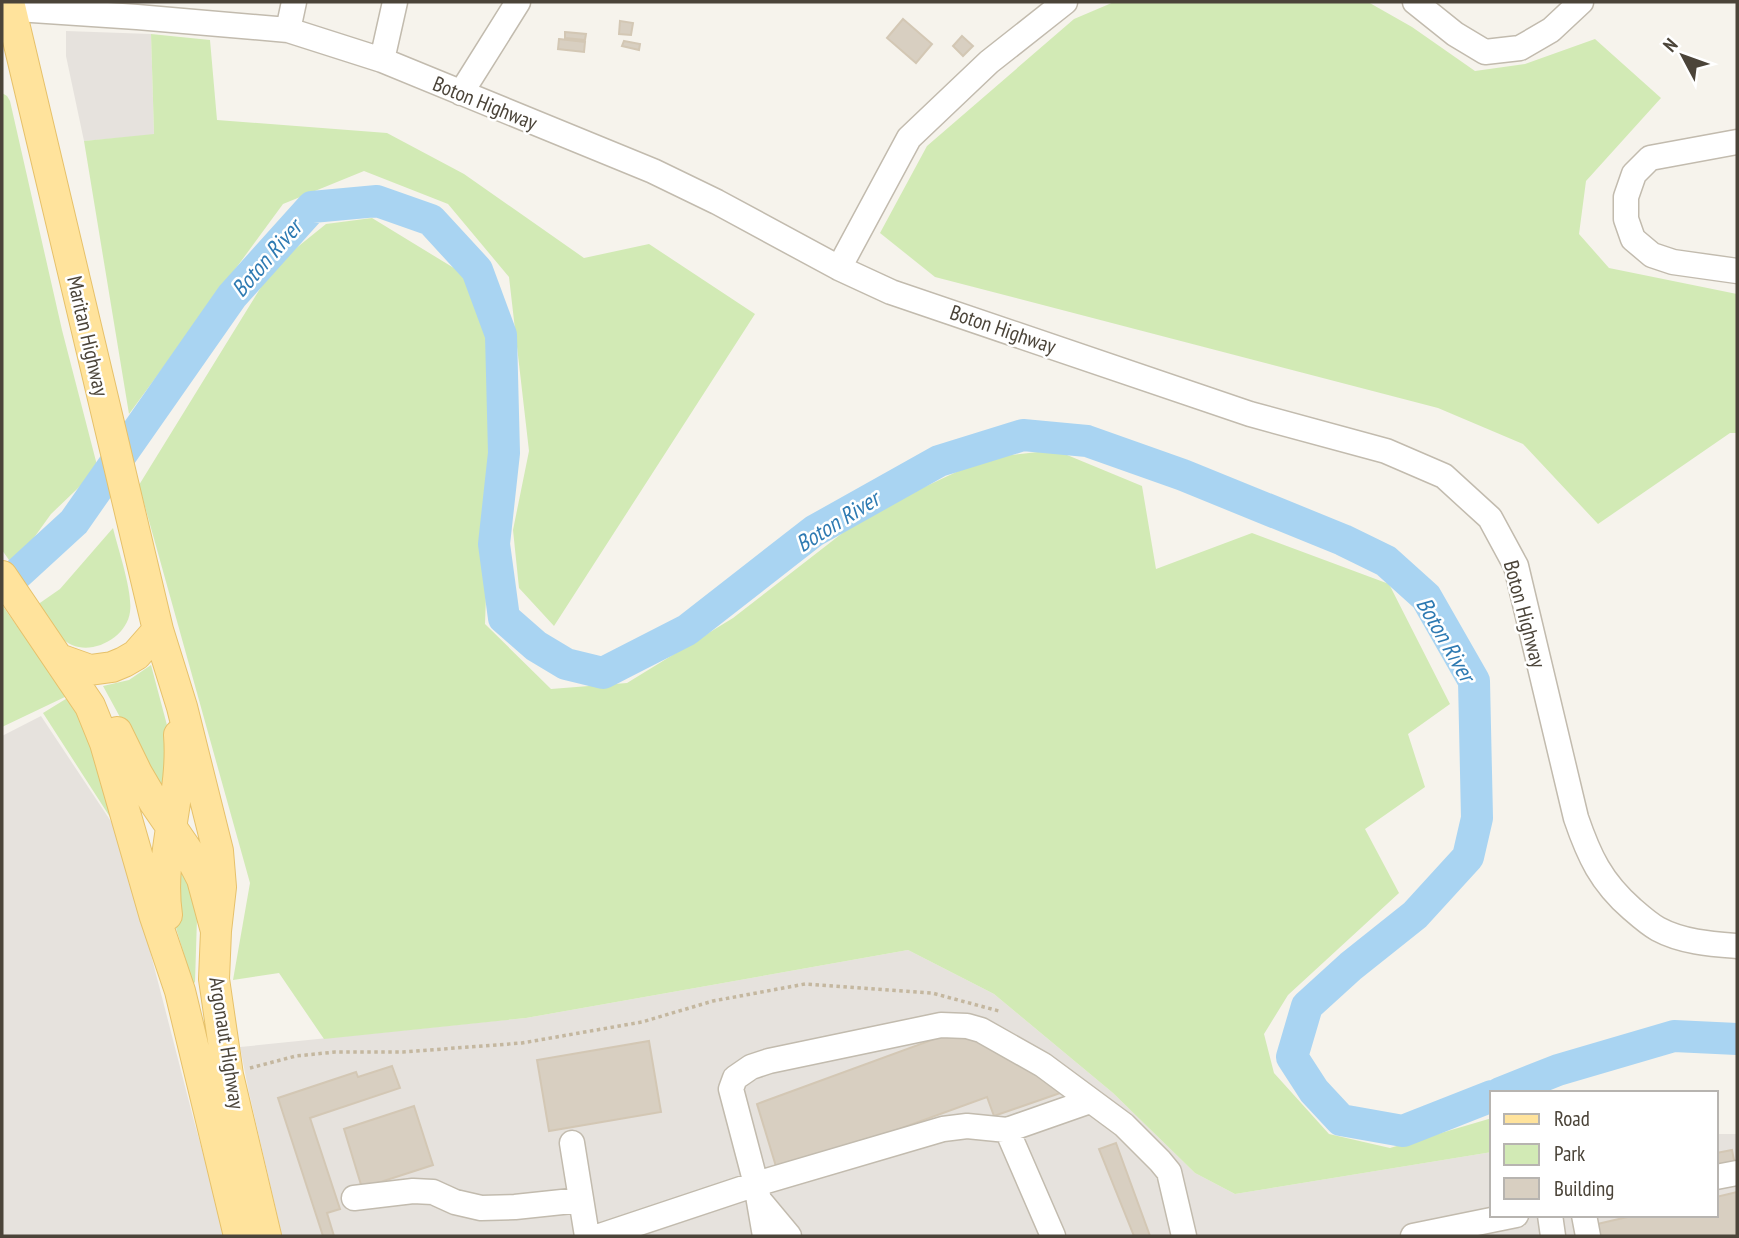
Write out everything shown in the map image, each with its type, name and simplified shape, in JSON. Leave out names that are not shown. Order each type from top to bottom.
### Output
[{"type":"main road","name":"Maritan Highway","points":[[7,6],[159,629],[182,707],[218,851],[221,887],[216,931]]},
{"type":"main road","name":"Argonaut Highway","points":[[2,576],[90,706],[106,743],[155,917],[254,1235]]},
{"type":"main road","points":[[65,669],[90,670],[124,663],[135,656],[159,629]]},
{"type":"main road","name":"Maritan Highway","points":[[170,668],[179,742],[179,773],[165,867],[165,897],[180,991]]},
{"type":"main road","name":"Argonaut Highway","points":[[65,669],[113,724],[137,773],[187,849],[202,879],[216,931],[214,979],[254,1235]]},
{"type":"street","points":[[288,30],[294,2]]},
{"type":"street","points":[[382,60],[395,2]]},
{"type":"street","points":[[461,93],[518,2]]},
{"type":"street","points":[[839,268],[909,138],[989,62],[1065,2]]},
{"type":"street","points":[[1415,2],[1455,34],[1485,52],[1520,48],[1551,30],[1581,2]]},
{"type":"street","name":"Boton Highway","points":[[7,6],[288,30],[382,60],[653,171],[717,202],[839,268],[891,292],[1250,414],[1387,451],[1444,476],[1490,518],[1516,566],[1576,818],[1588,852],[1600,875],[1617,896],[1659,929],[1686,939],[1737,946]]},
{"type":"street","points":[[1737,142],[1650,158],[1634,174],[1626,197],[1626,219],[1633,239],[1652,255],[1673,262],[1737,271]]},
{"type":"street","points":[[765,1236],[757,1192],[731,1089],[735,1077],[751,1066],[769,1061],[941,1025],[967,1026],[981,1030],[1043,1065],[1124,1125],[1169,1172],[1184,1236]]},
{"type":"street","points":[[600,1236],[757,1192],[943,1129],[967,1126],[1007,1130],[1090,1101]]},
{"type":"street","points":[[1007,1130],[1053,1236]]},
{"type":"street","points":[[572,1143],[587,1236]]},
{"type":"street","points":[[1718,1177],[1737,1173]]},
{"type":"street","points":[[354,1198],[413,1191],[433,1192],[455,1202],[481,1208],[581,1200]]},
{"type":"street","points":[[757,1192],[789,1236]]},
{"type":"street","points":[[1413,1236],[1506,1217]]},
{"type":"street","points":[[1550,1217],[1553,1236]]},
{"type":"street","points":[[1584,1217],[1588,1236]]},
{"type":"path","points":[[228,1075],[296,1056],[335,1052],[403,1052],[522,1043],[642,1022],[713,1001],[805,984],[932,993],[999,1011]]},
{"type":"shaded area","points":[[66,31],[151,34],[154,135],[84,141],[66,56]]},
{"type":"shaded area","points":[[41,716],[120,835],[226,1236],[2,1236],[2,736]]},
{"type":"shaded area","points":[[908,950],[994,994],[1113,1093],[1195,1173],[1235,1194],[1490,1152],[1490,1217],[1718,1217],[1718,1134],[1737,1134],[1737,1236],[282,1236],[240,1047],[526,1018]]},
{"type":"green space","points":[[1114,2],[1368,2],[1412,27],[1475,71],[1525,64],[1595,39],[1661,98],[1586,181],[1579,234],[1609,268],[1737,294],[1737,433],[1730,433],[1598,524],[1523,444],[1438,408],[935,277],[880,233],[927,146],[1074,19]]},
{"type":"green space","points":[[151,34],[210,40],[217,120],[387,133],[464,174],[584,258],[649,244],[755,314],[554,626],[519,588],[513,530],[529,451],[509,277],[448,204],[364,171],[283,204],[129,414],[84,141],[154,134]]},
{"type":"green space","points":[[2,93],[10,101],[62,330],[98,469],[51,514],[16,570],[2,550]]},
{"type":"green space","points":[[372,218],[467,276],[489,339],[491,452],[485,624],[551,689],[627,683],[733,618],[867,514],[986,458],[1055,450],[1142,486],[1156,569],[1252,533],[1389,584],[1450,704],[1408,734],[1425,787],[1365,829],[1399,893],[1288,995],[1264,1034],[1274,1073],[1329,1134],[1390,1148],[1490,1119],[1490,1152],[1235,1194],[1195,1173],[1113,1093],[994,994],[908,950],[526,1018],[324,1039],[279,973],[233,980],[250,883],[139,485],[274,266],[326,224]]},
{"type":"green space","points":[[113,528],[129,593],[128,621],[116,636],[100,645],[72,645],[57,633],[37,605],[60,589]]},
{"type":"green space","points":[[2,605],[67,696],[2,727]]},
{"type":"green space","points":[[151,665],[168,729],[163,806],[103,686],[129,680]]},
{"type":"green space","points":[[69,697],[96,750],[119,831],[43,713]]},
{"type":"green space","points":[[172,850],[194,898],[197,918],[193,984],[173,918]]},
{"type":"building","points":[[903,19],[932,44],[916,63],[887,38]]},
{"type":"building","points":[[620,21],[633,23],[631,35],[619,34]]},
{"type":"building","points":[[565,32],[586,34],[585,40],[565,38]]},
{"type":"building","points":[[962,36],[973,46],[963,56],[953,46]]},
{"type":"building","points":[[559,39],[585,42],[584,52],[558,49]]},
{"type":"building","points":[[624,41],[640,44],[639,50],[622,46]]},
{"type":"building","points":[[967,1027],[1069,1090],[994,1116],[987,1097],[778,1173],[757,1104]]},
{"type":"building","points":[[649,1041],[661,1112],[549,1131],[537,1060]]},
{"type":"building","points":[[392,1066],[400,1088],[310,1118],[340,1209],[327,1213],[334,1236],[323,1236],[278,1098],[356,1072],[358,1077]]},
{"type":"building","points":[[414,1106],[433,1165],[362,1188],[344,1129]]},
{"type":"building","points":[[1116,1143],[1150,1236],[1134,1236],[1099,1149]]},
{"type":"building","points":[[1732,1150],[1735,1165],[1718,1169],[1718,1153]]},
{"type":"building","points":[[1737,1192],[1737,1236],[1596,1236],[1593,1225],[1627,1217],[1718,1217],[1718,1197]]},
{"type":"waterway","name":"Boton River","points":[[2,588],[74,522],[232,296],[312,207],[377,201],[431,220],[477,270],[501,335],[504,453],[494,544],[504,618],[536,646],[566,664],[603,673],[687,630],[814,531],[939,461],[1023,435],[1087,441],[1183,475],[1343,540],[1386,561],[1426,597],[1474,681],[1477,818],[1468,857],[1415,915],[1351,966],[1307,1006],[1292,1057],[1314,1091],[1341,1120],[1403,1131],[1490,1097]]},
{"type":"waterway","name":"Boton River","points":[[1505,1091],[1558,1070],[1674,1036],[1737,1039]]}]
